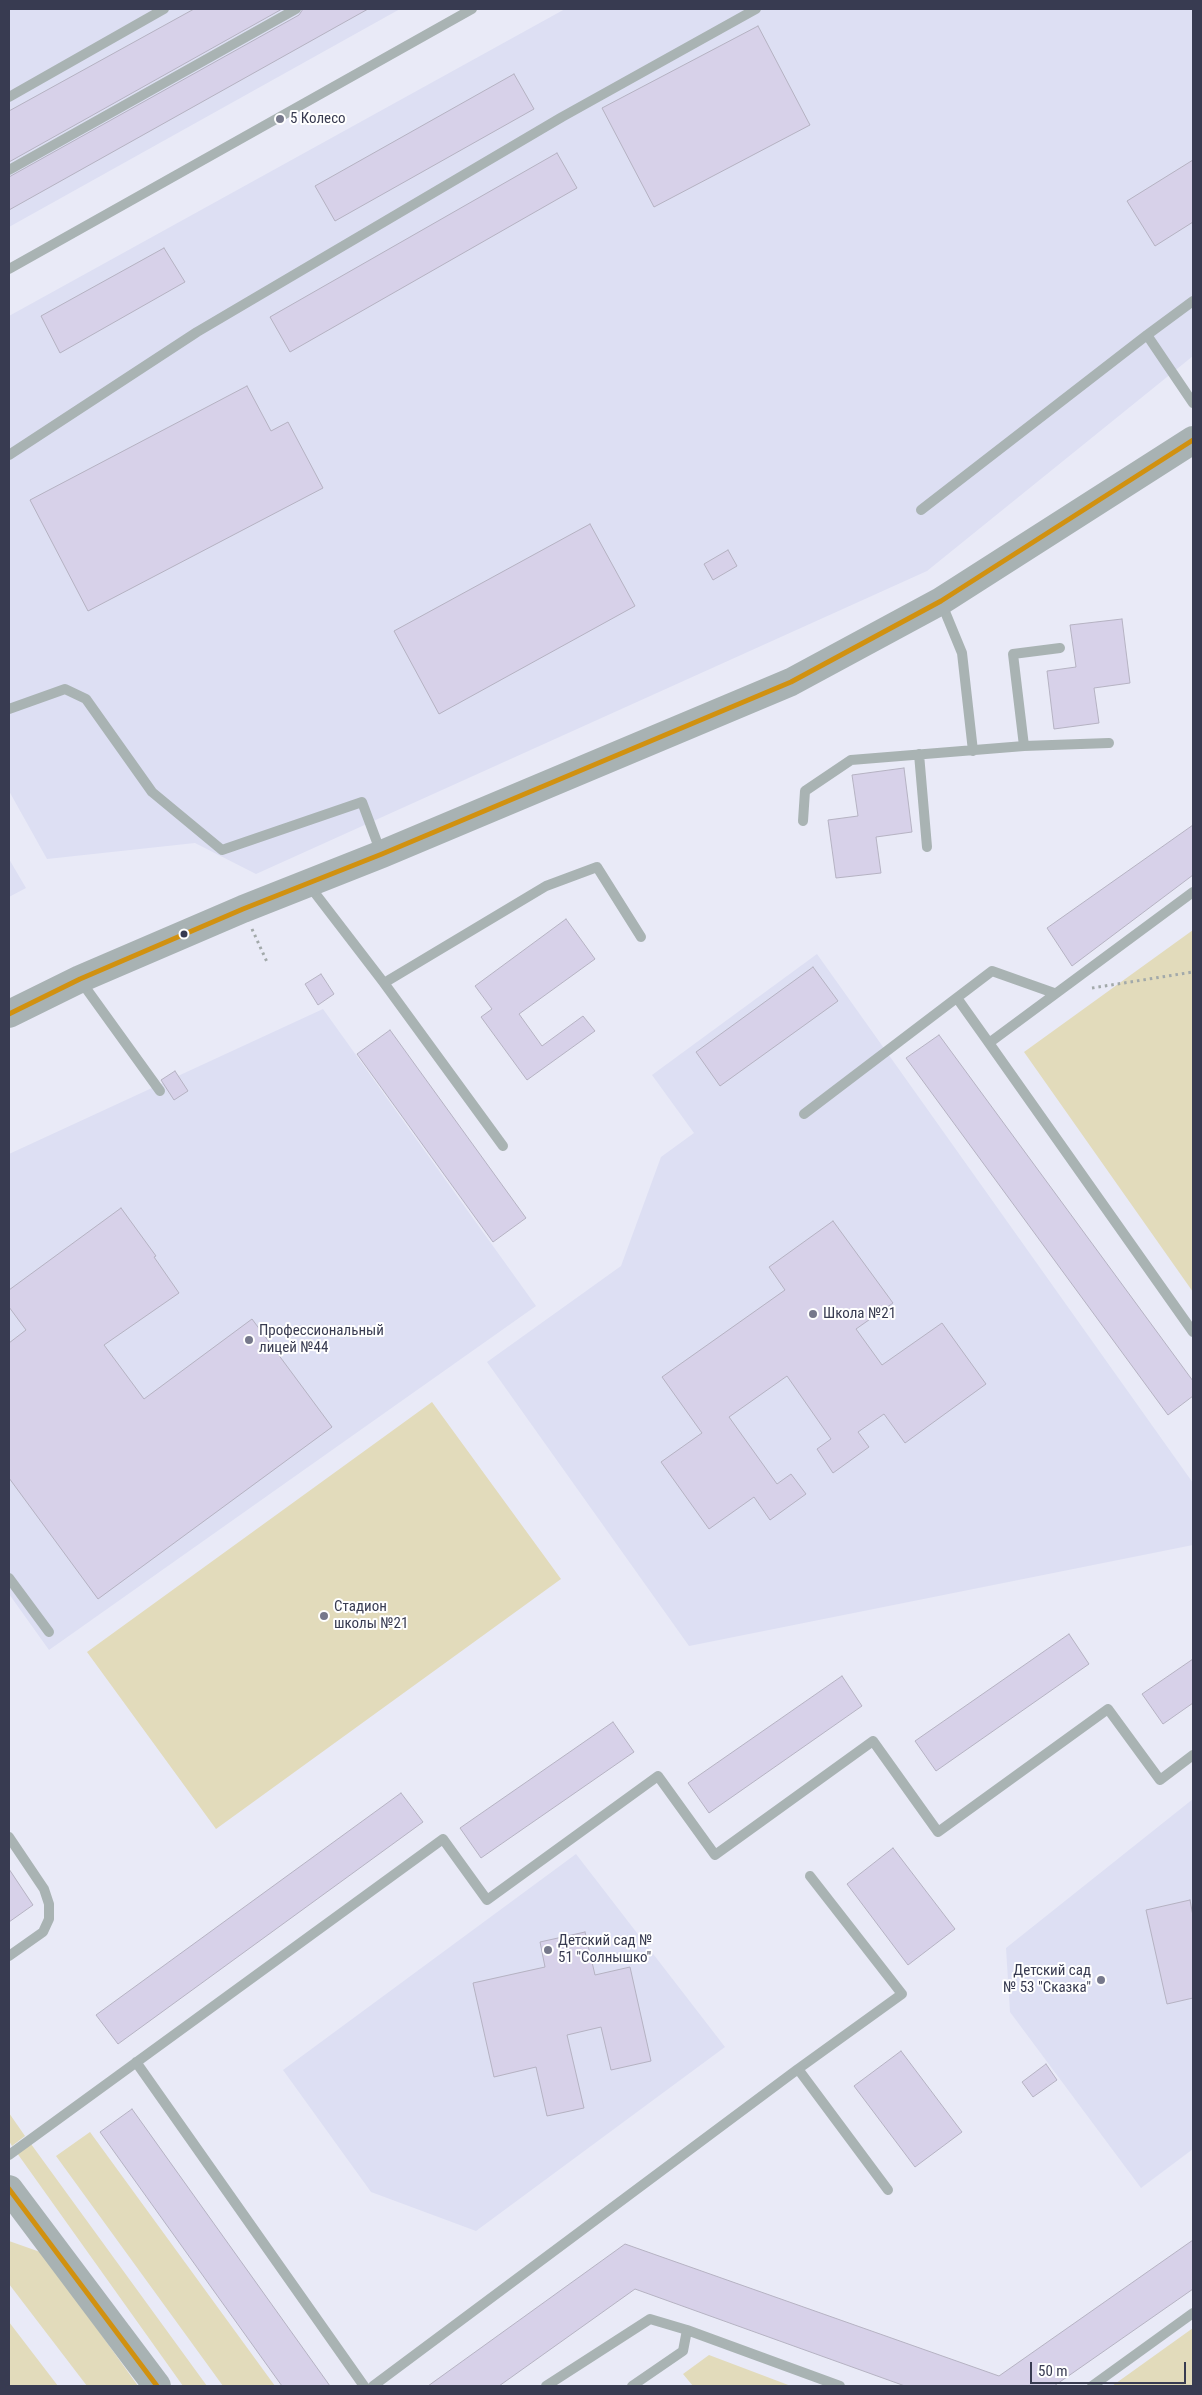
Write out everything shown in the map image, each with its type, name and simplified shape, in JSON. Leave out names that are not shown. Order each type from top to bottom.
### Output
[{"type":"street","points":[[9,1014],[80,980],[243,909],[382,854],[791,682],[941,601],[1193,440]]},
{"type":"street","points":[[9,2189],[157,2386]]},
{"type":"lane","points":[[9,97],[164,9]]},
{"type":"lane","points":[[9,170],[296,9]]},
{"type":"lane","points":[[9,269],[472,9]]},
{"type":"lane","points":[[9,455],[197,332],[562,117],[756,9]]},
{"type":"lane","points":[[921,510],[1193,301]]},
{"type":"lane","points":[[1147,335],[1193,403]]},
{"type":"lane","points":[[941,601],[962,653],[973,751]]},
{"type":"lane","points":[[1024,746],[1013,654],[1060,648]]},
{"type":"lane","points":[[9,709],[65,689],[86,699],[152,792],[222,850],[362,802],[382,854]]},
{"type":"lane","points":[[803,821],[805,791],[851,760],[1024,746],[1109,743]]},
{"type":"lane","points":[[919,754],[927,847]]},
{"type":"lane","points":[[384,983],[546,886],[597,867],[641,936]]},
{"type":"lane","points":[[307,883],[384,983],[503,1146]]},
{"type":"lane","points":[[988,1043],[1193,892]]},
{"type":"lane","points":[[804,1114],[992,971],[1054,993]]},
{"type":"lane","points":[[80,980],[160,1091]]},
{"type":"lane","points":[[957,998],[1193,1332]]},
{"type":"lane","points":[[9,1578],[49,1632]]},
{"type":"lane","points":[[9,2155],[443,1839],[487,1900],[658,1776],[715,1855],[873,1741],[938,1832],[1108,1708],[1160,1780],[1193,1756]]},
{"type":"lane","points":[[9,1837],[44,1889],[49,1904],[49,1919],[43,1932],[9,1956]]},
{"type":"lane","points":[[373,2386],[798,2069],[902,1994],[810,1876]]},
{"type":"lane","points":[[136,2062],[364,2386]]},
{"type":"lane","points":[[798,2069],[888,2190]]},
{"type":"lane","points":[[1092,2386],[1193,2313]]},
{"type":"lane","points":[[546,2386],[650,2318],[840,2386]]},
{"type":"lane","points":[[632,2386],[683,2350],[687,2330]]},
{"type":"path","points":[[1091,988],[1193,972]]},
{"type":"shaded area","points":[[9,9],[400,9],[9,227]]},
{"type":"shaded area","points":[[565,9],[1193,9],[1193,356],[927,571],[256,874],[195,843],[47,859],[9,791],[9,316]]},
{"type":"shaded area","points":[[9,859],[26,888],[9,897]]},
{"type":"shaded area","points":[[1193,930],[1193,1292],[1024,1052]]},
{"type":"shaded area","name":"Школа №21","points":[[817,954],[1193,1483],[1193,1545],[689,1646],[487,1362],[621,1266],[661,1157],[694,1133],[652,1075]]},
{"type":"shaded area","name":"Профессиональный лицей №44","points":[[323,1009],[536,1306],[49,1650],[9,1594],[9,1154]]},
{"type":"shaded area","name":"Стадион школы №21","points":[[432,1402],[561,1579],[216,1829],[87,1652]]},
{"type":"shaded area","name":"Детский сад № 53 \"Сказка\"","points":[[1193,1799],[1193,2149],[1141,2188],[1010,2012],[1006,1948]]},
{"type":"shaded area","name":"Детский сад № 51 \"Солнышко\"","points":[[576,1854],[725,2047],[476,2231],[371,2192],[283,2070]]},
{"type":"shaded area","points":[[9,2113],[25,2136],[12,2146],[9,2141]]},
{"type":"shaded area","points":[[90,2132],[275,2386],[223,2386],[56,2156]]},
{"type":"shaded area","points":[[31,2144],[207,2386],[183,2386],[17,2153]]},
{"type":"shaded area","points":[[9,2241],[43,2253],[138,2386],[87,2386],[9,2284]]},
{"type":"shaded area","points":[[9,2322],[58,2386],[9,2386]]},
{"type":"shaded area","points":[[1193,2328],[1193,2386],[1112,2386]]},
{"type":"shaded area","points":[[709,2355],[791,2386],[693,2386],[683,2374]]},
{"type":"building","points":[[194,9],[282,9],[9,162],[9,111]]},
{"type":"building","points":[[303,9],[368,9],[9,210],[9,177],[299,15]]},
{"type":"building","points":[[758,26],[810,125],[654,207],[602,108]]},
{"type":"building","points":[[514,74],[534,109],[335,221],[315,186]]},
{"type":"building","points":[[557,153],[577,188],[290,352],[270,317]]},
{"type":"building","points":[[1193,160],[1193,222],[1155,246],[1127,201]]},
{"type":"building","points":[[164,248],[185,282],[60,353],[41,316]]},
{"type":"building","points":[[247,386],[271,431],[288,422],[323,488],[88,611],[30,500]]},
{"type":"building","points":[[590,524],[635,606],[439,714],[394,631]]},
{"type":"building","points":[[728,550],[737,566],[713,580],[704,564]]},
{"type":"building","points":[[1122,619],[1130,683],[1094,688],[1099,723],[1054,729],[1047,671],[1076,667],[1070,625]]},
{"type":"building","points":[[904,768],[912,832],[876,837],[881,873],[836,878],[828,820],[858,816],[852,775]]},
{"type":"building","points":[[1193,825],[1193,875],[1072,966],[1047,928]]},
{"type":"building","points":[[566,919],[595,959],[519,1014],[542,1046],[583,1016],[595,1031],[527,1080],[481,1017],[492,1009],[475,986]]},
{"type":"building","points":[[813,967],[838,1001],[720,1086],[696,1052]]},
{"type":"building","points":[[321,974],[334,994],[318,1005],[305,984]]},
{"type":"building","points":[[390,1030],[526,1218],[493,1242],[357,1054]]},
{"type":"building","points":[[939,1035],[1193,1381],[1193,1396],[1168,1415],[906,1058]]},
{"type":"building","points":[[175,1071],[188,1091],[174,1100],[161,1080]]},
{"type":"building","points":[[121,1208],[156,1256],[154,1257],[179,1293],[104,1345],[144,1399],[252,1319],[332,1427],[98,1599],[9,1478],[9,1343],[26,1330],[9,1307],[9,1290]]},
{"type":"building","points":[[833,1221],[893,1303],[856,1329],[882,1365],[942,1323],[986,1384],[905,1443],[884,1414],[858,1432],[869,1447],[833,1473],[817,1449],[831,1439],[787,1376],[729,1417],[777,1484],[791,1474],[806,1494],[770,1520],[754,1497],[709,1529],[661,1462],[702,1433],[662,1377],[785,1290],[769,1267]]},
{"type":"building","points":[[1069,1634],[1089,1664],[936,1771],[915,1741]]},
{"type":"building","points":[[1193,1659],[1193,1703],[1163,1724],[1142,1694]]},
{"type":"building","points":[[842,1676],[862,1706],[709,1813],[688,1783]]},
{"type":"building","points":[[613,1722],[634,1752],[481,1858],[460,1828]]},
{"type":"building","points":[[401,1793],[423,1822],[118,2044],[96,2015]]},
{"type":"building","points":[[893,1848],[955,1929],[908,1965],[847,1884]]},
{"type":"building","points":[[9,1869],[33,1905],[9,1922]]},
{"type":"building","points":[[1190,1900],[1193,1916],[1193,1998],[1167,2004],[1146,1910]]},
{"type":"building","points":[[585,1932],[595,1975],[630,1967],[651,2061],[611,2070],[601,2027],[567,2035],[584,2108],[547,2116],[536,2067],[494,2077],[473,1983],[545,1967],[540,1942]]},
{"type":"building","points":[[901,2051],[962,2132],[915,2167],[854,2086]]},
{"type":"building","points":[[1046,2064],[1057,2080],[1033,2097],[1022,2082]]},
{"type":"building","points":[[132,2109],[330,2386],[282,2386],[100,2132]]},
{"type":"building","points":[[1193,2240],[1193,2289],[1054,2386],[905,2386],[635,2289],[499,2386],[428,2386],[625,2244],[999,2376]]},
{"type":"transit line","points":[[9,1014],[80,979],[243,909],[382,854],[791,682],[941,601],[1193,440]]},
{"type":"transit line","points":[[9,2189],[157,2386]]},
{"type":"place","name":"5 Колесо","points":[[280,119]]},
{"type":"place","name":"Школа №21","points":[[813,1314]]},
{"type":"place","name":"Профессиональный лицей №44","points":[[249,1340]]},
{"type":"place","name":"Стадион школы №21","points":[[324,1616]]},
{"type":"place","name":"Детский сад № 51 \"Солнышко\"","points":[[548,1950]]},
{"type":"place","name":"Детский сад № 53 \"Сказка\"","points":[[1101,1980]]}]
